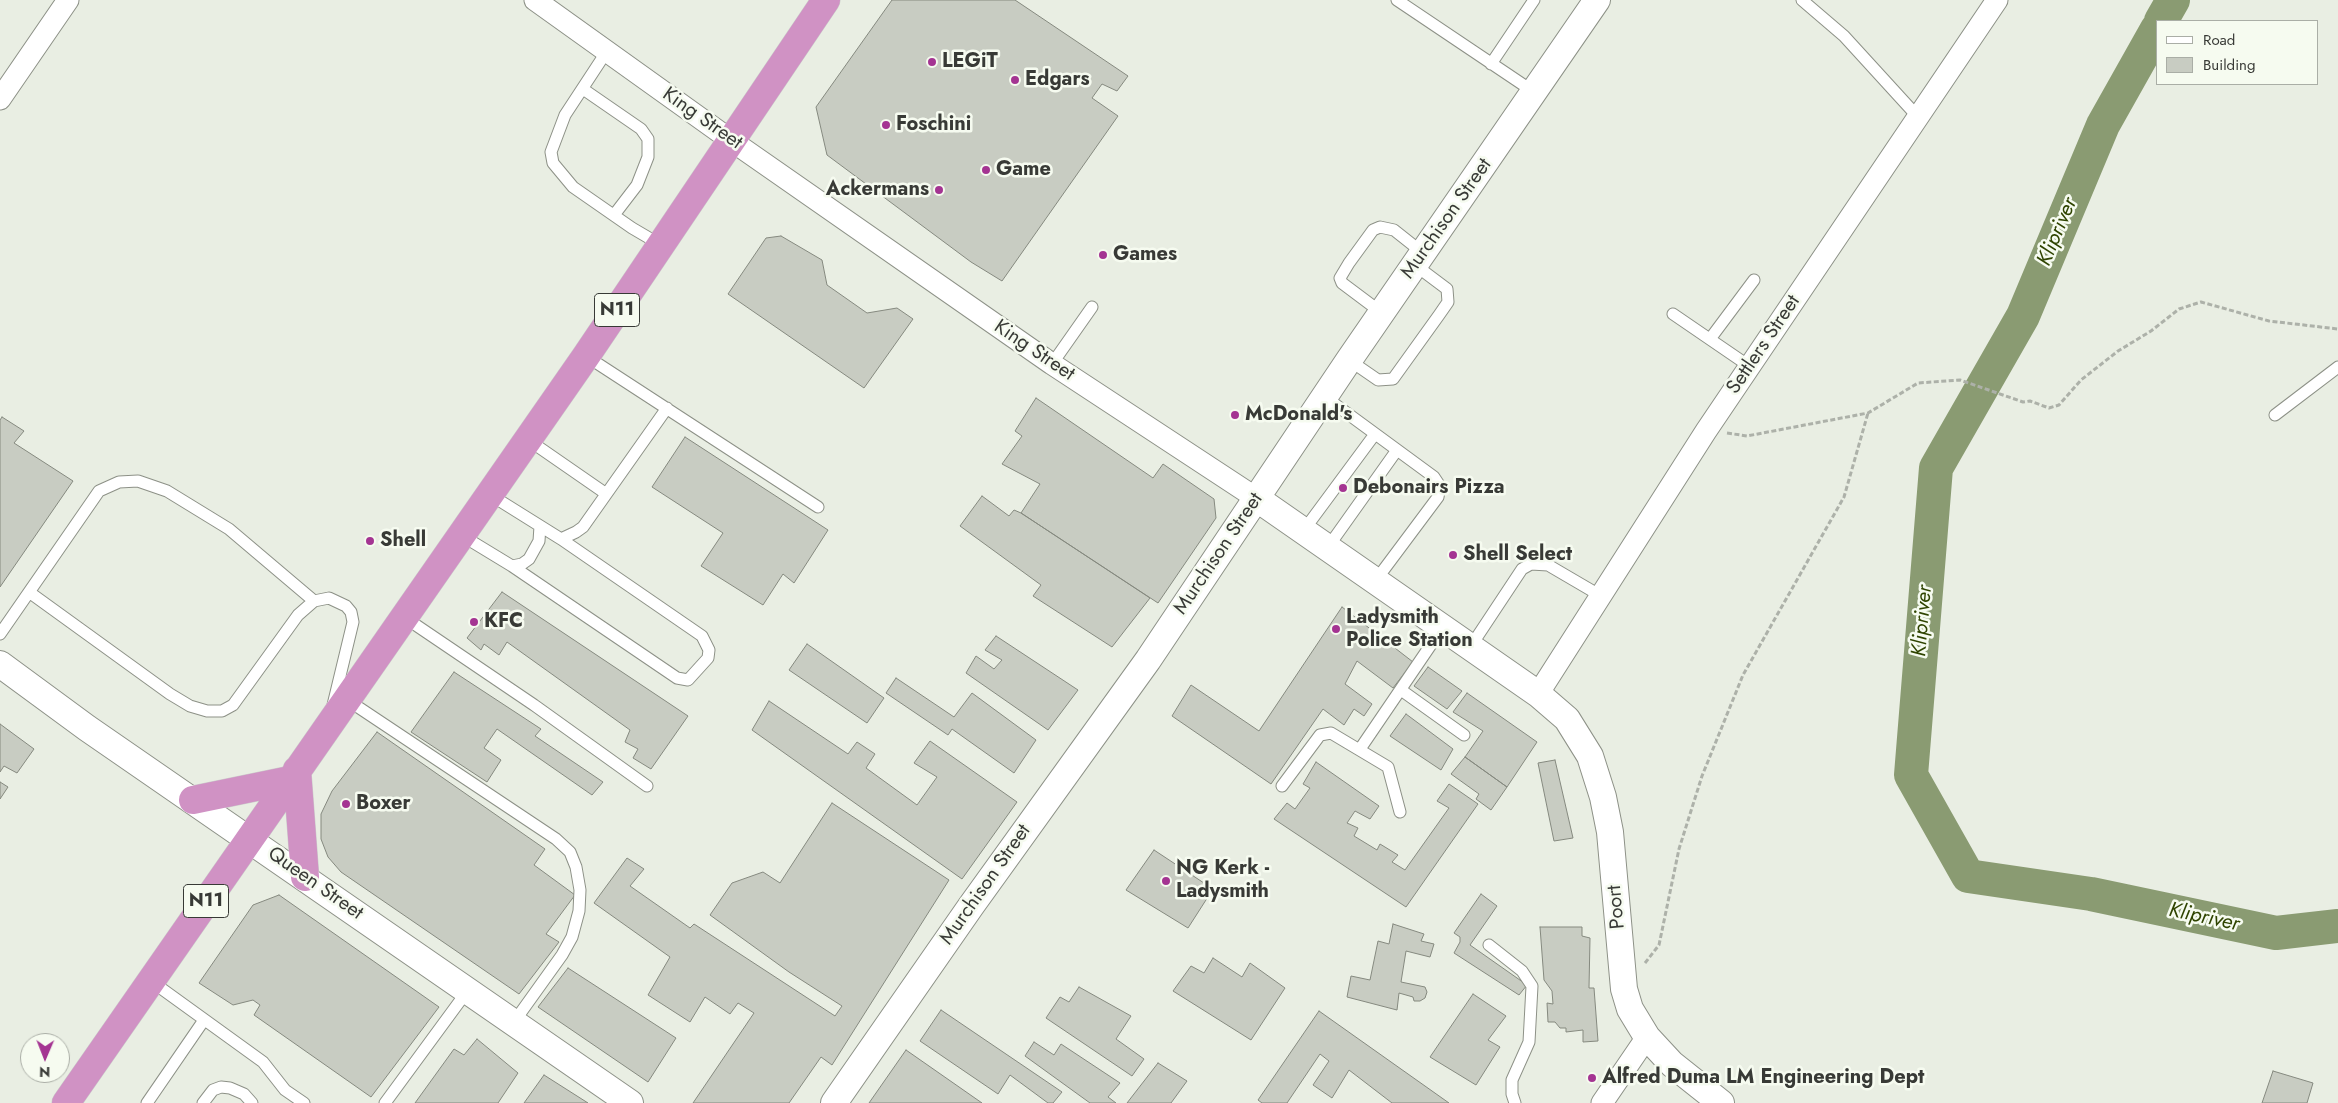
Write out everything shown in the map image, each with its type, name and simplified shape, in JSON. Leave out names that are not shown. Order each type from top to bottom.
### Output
[{"type":"highway","name":"N11","points":[[66,1103],[586,356],[826,0]]},
{"type":"highway","points":[[193,800],[294,775],[304,877]]},
{"type":"street","points":[[0,99],[68,0]]},
{"type":"street","name":"King Street","points":[[535,0],[732,141],[1052,364],[1304,530],[1538,694]]},
{"type":"street","name":"Murchison Street","points":[[834,1103],[970,906],[1148,660],[1349,360],[1597,0]]},
{"type":"street","name":"Settlers Street","points":[[1538,694],[1706,431],[1996,0]]},
{"type":"street","name":"Queen Street","points":[[3,671],[250,838],[630,1103]]},
{"type":"street","name":"Poort","points":[[1538,694],[1557,710],[1577,732],[1590,756],[1599,782],[1610,832],[1624,989],[1630,1009],[1647,1037],[1672,1064],[1721,1103]]},
{"type":"street","points":[[1602,1103],[1647,1037]]},
{"type":"lane","points":[[1397,0],[1534,92]]},
{"type":"lane","points":[[1491,64],[1534,0]]},
{"type":"lane","points":[[1802,0],[1844,36],[1918,117]]},
{"type":"lane","points":[[607,51],[565,116],[551,152],[553,163],[573,187],[661,245]]},
{"type":"lane","points":[[583,89],[641,129],[648,139],[648,157],[637,185],[614,215]]},
{"type":"lane","points":[[1349,360],[1378,380],[1393,379],[1448,302],[1447,289],[1394,230],[1380,227],[1373,230],[1340,278],[1342,283],[1382,313]]},
{"type":"lane","points":[[1710,339],[1754,280]]},
{"type":"lane","points":[[1052,364],[1092,307]]},
{"type":"lane","points":[[1673,314],[1750,366]]},
{"type":"lane","points":[[586,356],[818,508]]},
{"type":"lane","points":[[2275,415],[2338,367]]},
{"type":"lane","points":[[1325,397],[1434,477],[1440,489],[1438,496],[1376,580]]},
{"type":"lane","points":[[561,539],[583,527],[605,493],[667,408]]},
{"type":"lane","points":[[1304,530],[1375,434]]},
{"type":"lane","points":[[527,439],[605,493]]},
{"type":"lane","points":[[1328,547],[1396,450]]},
{"type":"lane","points":[[0,634],[99,490],[119,482],[138,481],[167,491],[229,529],[314,601]]},
{"type":"lane","points":[[462,535],[512,566],[677,678],[688,680],[708,658],[709,650],[702,636],[561,539],[489,494]]},
{"type":"lane","points":[[512,566],[522,564],[536,550],[540,526]]},
{"type":"lane","points":[[1471,646],[1522,569],[1531,564],[1548,564],[1600,596]]},
{"type":"lane","points":[[29,592],[170,694],[190,706],[207,711],[222,711],[233,705],[298,615],[314,601],[329,598],[346,606],[351,612],[353,622],[329,724]]},
{"type":"lane","points":[[404,616],[534,705],[647,786]]},
{"type":"lane","points":[[1360,749],[1443,627]]},
{"type":"lane","points":[[1401,690],[1464,735]]},
{"type":"lane","points":[[346,699],[556,839],[570,852],[580,890],[579,911],[572,937],[562,955],[514,1022]]},
{"type":"lane","points":[[1282,786],[1323,734],[1331,733],[1339,736],[1388,767],[1400,812]]},
{"type":"lane","points":[[1489,945],[1522,971],[1532,986],[1529,1042],[1512,1080],[1512,1094],[1516,1103]]},
{"type":"lane","points":[[151,981],[263,1062],[285,1090],[304,1103]]},
{"type":"lane","points":[[385,1103],[468,990]]},
{"type":"lane","points":[[146,1103],[204,1020]]},
{"type":"lane","points":[[203,1103],[213,1090],[221,1086],[244,1094],[252,1103]]},
{"type":"path","points":[[1706,431],[1747,436],[1868,412],[1918,383],[1960,380],[2023,402],[2030,401],[2049,408],[2059,405],[2081,380],[2118,351],[2151,331],[2180,309],[2202,302],[2269,322],[2338,329]]},
{"type":"path","points":[[1624,989],[1659,945],[1679,849],[1702,776],[1743,675],[1844,497],[1868,412]]},
{"type":"building","points":[[892,0],[1015,0],[1128,76],[1117,91],[1102,84],[1092,98],[1118,116],[1002,281],[971,262],[827,155],[816,107]]},
{"type":"building","points":[[781,236],[822,260],[827,285],[867,313],[897,308],[913,319],[864,388],[728,294],[766,238]]},
{"type":"building","points":[[1036,398],[1153,478],[1163,464],[1214,499],[1216,518],[1158,603],[1021,513],[1040,484],[1002,464],[1022,436],[1015,431]]},
{"type":"building","points":[[2,417],[24,431],[14,443],[73,481],[0,587],[0,420]]},
{"type":"building","points":[[685,437],[828,530],[794,583],[783,574],[763,605],[701,566],[723,533],[652,487]]},
{"type":"building","points":[[982,496],[1009,516],[1014,510],[1021,513],[1150,598],[1112,647],[1033,596],[1041,585],[960,526]]},
{"type":"building","points":[[502,592],[688,716],[651,769],[633,758],[638,749],[625,742],[630,730],[507,642],[499,655],[484,644],[481,650],[467,638]]},
{"type":"building","points":[[1342,607],[1413,662],[1393,688],[1357,661],[1345,684],[1372,704],[1364,716],[1354,709],[1344,725],[1323,709],[1271,784],[1172,716],[1191,685],[1259,731]]},
{"type":"building","points":[[996,636],[1078,690],[1048,730],[966,673],[976,656],[994,669],[1002,660],[985,650]]},
{"type":"building","points":[[807,644],[884,698],[867,723],[789,670]]},
{"type":"building","points":[[1428,667],[1462,691],[1447,709],[1414,686]]},
{"type":"building","points":[[454,672],[541,729],[535,736],[603,782],[592,795],[497,729],[484,748],[501,760],[487,782],[411,732]]},
{"type":"building","points":[[896,678],[954,717],[972,693],[1036,740],[1014,773],[952,729],[948,735],[886,693]]},
{"type":"building","points":[[1467,693],[1537,742],[1507,787],[1465,757],[1483,731],[1453,712]]},
{"type":"building","points":[[769,701],[848,754],[857,742],[875,754],[866,768],[917,805],[937,777],[914,763],[930,741],[1017,802],[962,879],[752,730]]},
{"type":"building","points":[[1406,714],[1453,749],[1441,770],[1390,736]]},
{"type":"building","points":[[0,724],[34,749],[17,773],[4,766],[0,772]]},
{"type":"building","points":[[377,732],[545,849],[534,865],[575,895],[546,934],[559,942],[519,994],[341,872],[328,857],[321,839],[321,814],[332,791]]},
{"type":"building","points":[[1465,757],[1507,787],[1491,810],[1476,799],[1479,794],[1451,774]]},
{"type":"building","points":[[1555,760],[1573,838],[1554,841],[1538,763]]},
{"type":"building","points":[[1316,762],[1379,806],[1370,819],[1355,811],[1347,823],[1358,828],[1354,836],[1377,850],[1380,844],[1398,855],[1392,862],[1405,870],[1449,808],[1437,801],[1449,784],[1478,804],[1406,907],[1274,819],[1287,803],[1295,809],[1310,788],[1303,784]]},
{"type":"building","points":[[0,782],[8,787],[0,799]]},
{"type":"building","points":[[832,803],[949,880],[832,1065],[821,1057],[789,1103],[693,1103],[754,1013],[738,1003],[730,1014],[705,997],[690,1022],[648,995],[670,957],[594,903],[627,858],[644,869],[630,886],[690,928],[694,924],[835,1016],[842,1006],[789,972],[710,915],[732,883],[763,872],[780,883]]},
{"type":"building","name":"NG Kerk - Ladysmith","points":[[1154,850],[1213,889],[1188,928],[1126,890]]},
{"type":"building","points":[[1481,894],[1497,906],[1470,945],[1527,985],[1519,995],[1454,953],[1460,942],[1460,937],[1454,933]]},
{"type":"building","points":[[279,895],[439,1007],[371,1097],[254,1015],[260,1005],[253,1000],[233,1005],[199,983],[253,905]]},
{"type":"building","points":[[1393,924],[1424,934],[1421,941],[1434,944],[1430,957],[1406,951],[1401,982],[1425,987],[1427,992],[1425,998],[1420,1001],[1414,1001],[1413,997],[1399,993],[1397,1010],[1347,997],[1351,976],[1370,980],[1378,941],[1389,944]]},
{"type":"building","points":[[1540,927],[1582,927],[1582,936],[1590,938],[1589,988],[1594,988],[1598,1041],[1583,1042],[1583,1030],[1566,1032],[1566,1028],[1560,1028],[1555,1022],[1548,1022],[1547,1003],[1553,1004],[1552,991],[1544,980]]},
{"type":"building","points":[[1213,958],[1242,977],[1250,963],[1285,988],[1251,1040],[1173,991],[1191,966],[1204,973]]},
{"type":"building","points":[[568,968],[676,1038],[648,1082],[538,1007]]},
{"type":"building","points":[[1079,987],[1131,1016],[1116,1039],[1144,1059],[1132,1076],[1046,1018],[1060,997],[1069,1002]]},
{"type":"building","points":[[1473,994],[1506,1016],[1488,1040],[1500,1047],[1476,1085],[1430,1057]]},
{"type":"building","points":[[941,1010],[1062,1092],[1053,1103],[1048,1103],[1010,1075],[998,1094],[920,1041]]},
{"type":"building","points":[[1319,1011],[1449,1103],[1392,1103],[1349,1070],[1332,1098],[1313,1085],[1329,1061],[1320,1054],[1287,1103],[1262,1103],[1258,1100]]},
{"type":"building","points":[[477,1039],[518,1073],[498,1103],[415,1103],[454,1049],[464,1055]]},
{"type":"building","points":[[1034,1042],[1054,1055],[1061,1044],[1120,1083],[1108,1097],[1116,1103],[1090,1103],[1025,1056]]},
{"type":"building","points":[[906,1050],[982,1103],[869,1103]]},
{"type":"building","points":[[1158,1063],[1187,1081],[1171,1103],[1127,1103]]},
{"type":"building","points":[[2273,1071],[2313,1083],[2307,1103],[2262,1103]]},
{"type":"building","points":[[544,1075],[588,1103],[524,1103]]},
{"type":"waterway","name":"Klipriver","points":[[2162,20],[2173,0]]},
{"type":"waterway","name":"Klipriver","points":[[2156,31],[2103,125],[2023,316],[1936,468],[1911,775],[1968,876],[2091,894],[2276,933],[2338,926]]},
{"type":"place","name":"LEGiT","points":[[932,62]]},
{"type":"place","name":"Edgars","points":[[1015,80]]},
{"type":"place","name":"Foschini","points":[[886,125]]},
{"type":"place","name":"Game","points":[[986,170]]},
{"type":"place","name":"Ackermans","points":[[939,190]]},
{"type":"place","name":"Games","points":[[1103,255]]},
{"type":"place","name":"McDonald's","points":[[1235,415]]},
{"type":"place","name":"Debonairs Pizza","points":[[1343,488]]},
{"type":"place","name":"Shell","points":[[370,541]]},
{"type":"place","name":"Shell Select","points":[[1453,555]]},
{"type":"place","name":"KFC","points":[[474,622]]},
{"type":"place","name":"Ladysmith Police Station","points":[[1336,629]]},
{"type":"place","name":"Boxer","points":[[346,804]]},
{"type":"place","name":"NG Kerk - Ladysmith","points":[[1166,881]]},
{"type":"place","name":"Alfred Duma LM Engineering Dept","points":[[1592,1078]]}]
